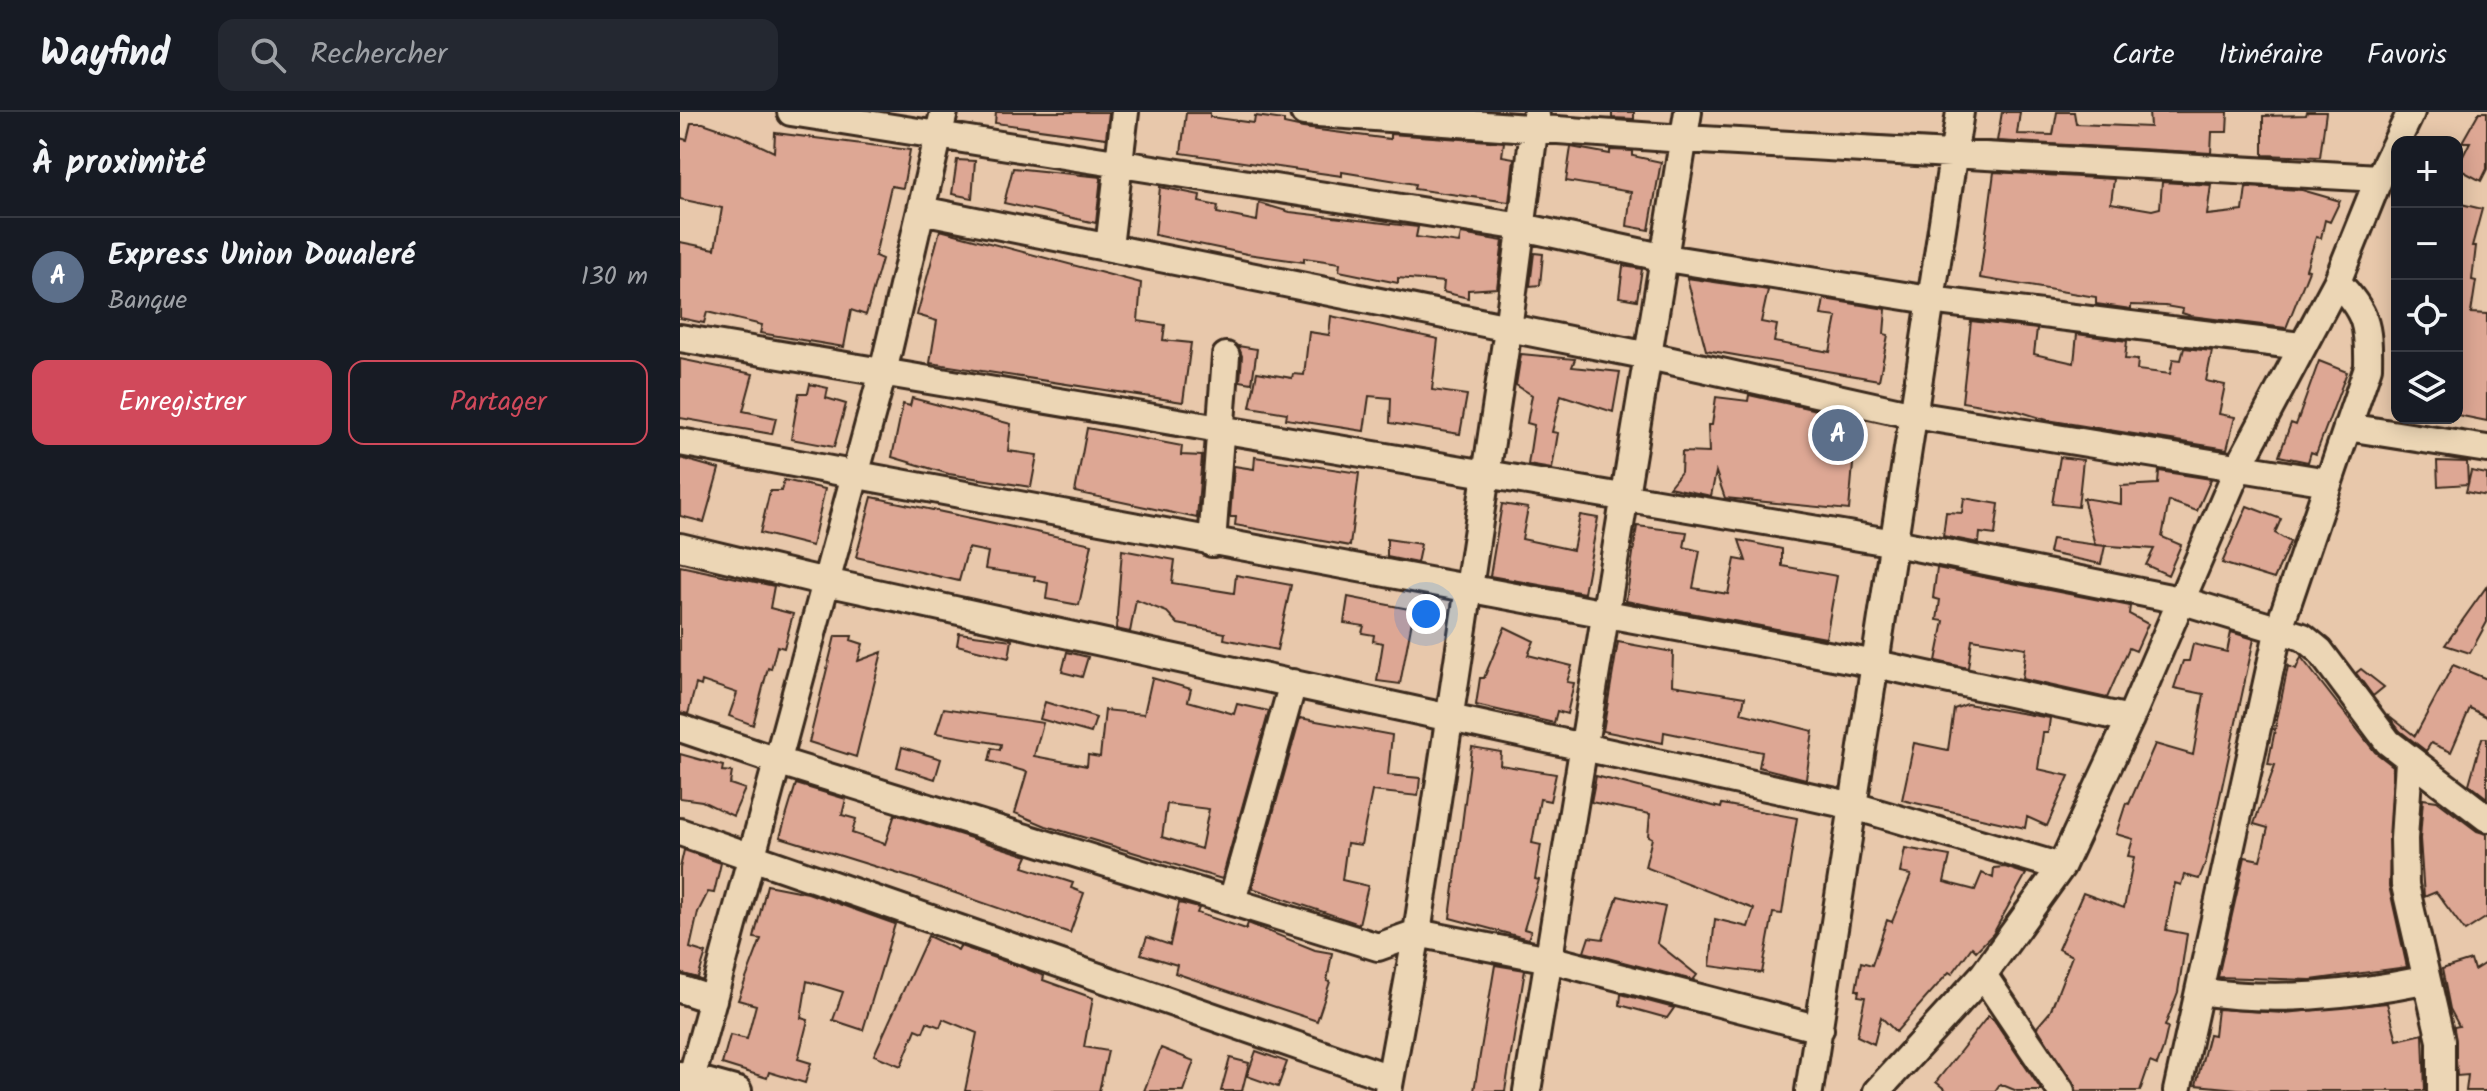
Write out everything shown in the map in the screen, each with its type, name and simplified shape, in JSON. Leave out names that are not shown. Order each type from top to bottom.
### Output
[{"type":"street","points":[[791,112],[941,124],[1119,165],[1522,227],[1666,258],[1930,300],[2301,346]]},
{"type":"street","points":[[1109,247],[1125,112]]},
{"type":"street","points":[[1304,112],[1536,121],[1684,139],[2379,178]]},
{"type":"street","points":[[1527,1091],[1688,112]]},
{"type":"street","points":[[1809,1091],[1960,112]]},
{"type":"street","points":[[1877,1091],[1983,975],[2061,867],[2130,719],[2239,466],[2337,282],[2379,178],[2411,112]]},
{"type":"street","points":[[680,832],[752,855],[1389,1084],[1417,933],[1508,329],[1536,121]]},
{"type":"street","points":[[738,1091],[686,1081],[713,1000],[883,372],[941,124]]},
{"type":"street","points":[[921,210],[1649,356],[1914,415],[2328,482]]},
{"type":"street","points":[[2177,1091],[2279,628],[2368,367],[2369,331],[2359,305],[2337,282]]},
{"type":"street","points":[[680,338],[1895,543],[2180,600],[2303,637],[2320,651],[2388,742],[2487,818]]},
{"type":"street","points":[[1212,543],[1226,356]]},
{"type":"street","points":[[2347,427],[2487,449]]},
{"type":"street","points":[[680,442],[1468,591],[1876,664],[2130,719]]},
{"type":"street","points":[[680,547],[826,582],[1854,806],[2061,867]]},
{"type":"street","points":[[1232,901],[1293,683]]},
{"type":"street","points":[[680,728],[777,761],[1378,947],[1417,933],[1549,959],[1820,1029]]},
{"type":"street","points":[[2409,761],[2404,839],[2405,885],[2424,980],[2441,1041],[2441,1091]]},
{"type":"street","points":[[1983,975],[2061,1091]]},
{"type":"street","points":[[2199,991],[2265,998],[2371,990],[2424,980]]},
{"type":"street","points":[[680,989],[713,1000]]},
{"type":"building","points":[[996,112],[1109,112],[1106,138],[995,123]]},
{"type":"building","points":[[1612,112],[1634,112],[1634,119],[1612,118]]},
{"type":"building","points":[[2002,112],[2020,112],[2017,134],[2053,135],[2057,112],[2074,112],[2076,124],[2150,127],[2149,112],[2228,112],[2227,132],[2212,132],[2211,153],[1997,141]]},
{"type":"building","points":[[2307,112],[2326,112],[2320,157],[2263,155],[2263,116],[2306,115]]},
{"type":"building","points":[[2479,112],[2487,112],[2487,169],[2481,181],[2463,171],[2463,156],[2470,142],[2463,140]]},
{"type":"building","points":[[1186,113],[1210,113],[1210,117],[1254,123],[1255,116],[1284,120],[1284,124],[1303,128],[1390,139],[1390,134],[1504,142],[1502,156],[1514,158],[1509,202],[1414,189],[1415,184],[1342,172],[1342,176],[1181,153]]},
{"type":"building","points":[[691,123],[703,123],[741,136],[774,152],[775,133],[910,150],[903,188],[891,186],[875,256],[882,259],[866,315],[851,310],[844,347],[760,333],[762,325],[707,312],[704,323],[680,318],[680,242],[715,249],[722,208],[680,199],[680,138],[687,140]]},
{"type":"building","points":[[1571,147],[1610,154],[1610,150],[1633,151],[1633,156],[1661,162],[1649,230],[1627,226],[1631,192],[1566,181]]},
{"type":"building","points":[[957,160],[975,161],[972,198],[952,194]]},
{"type":"building","points":[[1013,168],[1101,177],[1096,223],[1004,203]]},
{"type":"building","points":[[1994,172],[2114,179],[2111,203],[2152,210],[2160,208],[2162,182],[2211,185],[2207,215],[2243,211],[2246,187],[2302,190],[2340,201],[2330,222],[2325,220],[2321,238],[2316,237],[2306,269],[2309,270],[2286,328],[2191,316],[2182,313],[2183,309],[2165,306],[2131,305],[2131,309],[2096,304],[2096,297],[1980,278]]},
{"type":"building","points":[[1160,187],[1200,195],[1199,202],[1218,206],[1217,213],[1257,221],[1259,203],[1290,212],[1418,227],[1416,237],[1459,243],[1461,234],[1503,241],[1497,288],[1468,290],[1468,298],[1443,292],[1444,282],[1398,278],[1398,283],[1339,271],[1340,263],[1304,258],[1304,262],[1247,254],[1155,235]]},
{"type":"building","points":[[2463,204],[2482,209],[2472,246],[2476,246],[2472,280],[2476,281],[2471,313],[2487,314],[2487,421],[2463,416]]},
{"type":"building","points":[[940,230],[1141,283],[1138,321],[1165,325],[1163,340],[1191,343],[1183,402],[930,363],[937,321],[917,315]]},
{"type":"building","points":[[1534,253],[1543,254],[1540,285],[1530,286]]},
{"type":"building","points":[[1623,266],[1642,269],[1637,300],[1619,297]]},
{"type":"building","points":[[1687,278],[1768,290],[1761,322],[1777,325],[1774,342],[1830,352],[1837,317],[1821,315],[1824,299],[1886,309],[1884,334],[1888,335],[1879,380],[1706,350]]},
{"type":"building","points":[[1331,316],[1438,339],[1432,390],[1467,395],[1460,434],[1390,423],[1391,398],[1369,396],[1364,431],[1286,419],[1287,413],[1250,407],[1257,372],[1292,378],[1293,374],[1304,375],[1309,332],[1329,335]]},
{"type":"building","points":[[1971,321],[2037,329],[2034,354],[2074,363],[2077,334],[2127,341],[2125,359],[2138,360],[2137,370],[2170,374],[2173,359],[2181,360],[2184,348],[2212,351],[2206,381],[2225,385],[2219,414],[2235,417],[2227,449],[2047,420],[2018,411],[1962,402]]},
{"type":"building","points":[[1238,346],[1257,349],[1252,383],[1240,381],[1242,356]]},
{"type":"building","points":[[1521,354],[1575,359],[1572,367],[1620,372],[1613,412],[1561,395],[1552,432],[1558,433],[1552,469],[1528,465],[1534,425],[1527,423],[1532,395],[1516,385]]},
{"type":"building","points":[[680,359],[753,374],[743,411],[776,418],[772,434],[680,418]]},
{"type":"building","points":[[2319,361],[2347,372],[2316,454],[2311,452],[2308,462],[2279,456],[2291,423],[2296,425]]},
{"type":"building","points":[[810,384],[828,388],[826,398],[846,404],[834,447],[791,439],[799,393],[808,393]]},
{"type":"building","points":[[1749,395],[1857,419],[1849,510],[1725,498],[1716,472],[1711,496],[1669,487],[1681,472],[1682,452],[1709,453],[1708,425],[1712,425],[1716,397],[1748,401]]},
{"type":"building","points":[[912,398],[1011,424],[1008,451],[1037,455],[1031,487],[949,474],[892,457],[903,404],[910,406]]},
{"type":"building","points":[[1087,428],[1182,446],[1181,455],[1202,456],[1197,518],[1075,492]]},
{"type":"building","points":[[1255,457],[1359,473],[1350,546],[1235,525],[1236,517],[1230,517],[1234,466],[1254,469]]},
{"type":"building","points":[[2060,457],[2083,460],[2078,507],[2052,504]]},
{"type":"building","points":[[680,458],[719,469],[704,522],[680,516]]},
{"type":"building","points":[[2437,461],[2467,462],[2468,484],[2438,486]]},
{"type":"building","points":[[2159,471],[2211,479],[2197,511],[2169,501],[2162,537],[2181,545],[2168,575],[2146,565],[2154,549],[2095,545],[2083,498],[2121,504],[2121,486],[2158,484]]},
{"type":"building","points":[[2471,471],[2487,474],[2487,496],[2466,492]]},
{"type":"building","points":[[784,480],[825,489],[812,546],[760,533],[770,491],[781,491]]},
{"type":"building","points":[[872,497],[1092,544],[1079,605],[1046,599],[1048,583],[1034,580],[1035,576],[985,569],[988,552],[968,548],[959,581],[856,557]]},
{"type":"building","points":[[1964,498],[1999,504],[1995,535],[1980,533],[1979,543],[1943,536],[1946,512],[1962,513]]},
{"type":"building","points":[[1502,504],[1528,508],[1522,539],[1573,550],[1580,515],[1598,518],[1584,593],[1490,576]]},
{"type":"building","points":[[2247,506],[2281,519],[2275,533],[2290,542],[2274,579],[2222,563]]},
{"type":"building","points":[[1637,526],[1687,532],[1684,547],[1700,551],[1693,588],[1728,594],[1735,559],[1746,561],[1739,540],[1782,549],[1782,566],[1837,576],[1826,638],[1626,601]]},
{"type":"building","points":[[1387,539],[1421,544],[1417,563],[1387,557]]},
{"type":"building","points":[[2052,539],[2105,546],[2101,564],[2049,553]]},
{"type":"building","points":[[1122,550],[1175,560],[1172,583],[1234,593],[1236,575],[1291,585],[1277,650],[1224,639],[1225,633],[1178,624],[1167,612],[1136,600],[1130,632],[1116,629]]},
{"type":"building","points":[[680,566],[774,586],[770,608],[793,614],[784,648],[777,646],[771,669],[768,668],[753,725],[729,716],[737,693],[702,681],[701,686],[696,684],[688,714],[680,712]]},
{"type":"building","points":[[1937,568],[2130,606],[2129,614],[2148,624],[2136,651],[2129,648],[2107,698],[2022,679],[2026,648],[1972,639],[1968,668],[1936,661],[1944,621],[1937,620],[1940,600],[1933,598]]},
{"type":"building","points":[[2487,586],[2487,622],[2470,653],[2445,645]]},
{"type":"building","points":[[1348,597],[1414,610],[1400,684],[1377,681],[1383,643],[1373,641],[1374,635],[1362,633],[1364,626],[1344,623]]},
{"type":"building","points":[[1505,627],[1534,641],[1528,655],[1572,666],[1567,682],[1574,683],[1567,714],[1557,711],[1554,723],[1476,705],[1480,678],[1484,678]]},
{"type":"building","points":[[2231,632],[2254,639],[2206,861],[2199,879],[2184,875],[2181,885],[2175,883],[2166,930],[2187,934],[2178,992],[2165,1026],[2168,1027],[2163,1049],[2157,1065],[2150,1062],[2140,1091],[2077,1091],[2037,1027],[2050,1012],[2072,956],[2058,949],[2083,893],[2124,908],[2134,857],[2128,856],[2133,839],[2116,834],[2126,803],[2129,804],[2155,744],[2193,755],[2204,694],[2174,688],[2183,661],[2189,661],[2193,644],[2227,652]]},
{"type":"building","points":[[959,633],[1012,640],[1009,658],[957,645]]},
{"type":"building","points":[[835,636],[852,636],[851,640],[863,644],[858,661],[882,652],[856,757],[809,742]]},
{"type":"building","points":[[1618,642],[1673,652],[1672,685],[1745,697],[1741,713],[1813,731],[1806,779],[1759,767],[1762,752],[1664,732],[1663,743],[1603,731]]},
{"type":"building","points":[[1067,652],[1088,657],[1082,677],[1062,672]]},
{"type":"building","points":[[2301,657],[2375,752],[2393,766],[2389,886],[2407,967],[2311,980],[2218,977],[2245,857],[2260,860],[2268,828],[2254,824],[2275,765],[2268,764],[2288,666],[2296,669]]},
{"type":"building","points":[[2453,665],[2487,679],[2487,717],[2470,708],[2451,752],[2431,743],[2426,751],[2400,731],[2387,714],[2415,736]]},
{"type":"building","points":[[2361,669],[2384,687],[2373,696],[2356,673]]},
{"type":"building","points":[[1152,678],[1191,689],[1188,701],[1234,714],[1237,704],[1269,711],[1222,879],[1046,826],[1015,813],[1027,772],[989,761],[992,748],[1000,750],[1001,744],[936,733],[944,708],[1043,723],[1034,756],[1087,766],[1088,755],[1100,757],[1105,710],[1144,714]],"holes":[[[1167,804],[1209,809],[1201,849],[1162,837]]]},
{"type":"building","points":[[1045,702],[1096,718],[1091,733],[1040,719]]},
{"type":"building","points":[[1967,704],[2050,718],[2048,733],[2043,733],[2038,769],[2069,776],[2047,826],[2027,817],[2025,828],[1902,800],[1914,743],[1948,750],[1954,709]]},
{"type":"building","points":[[1300,718],[1392,735],[1388,775],[1420,778],[1418,796],[1372,791],[1361,845],[1347,843],[1342,880],[1368,886],[1359,924],[1252,888]]},
{"type":"building","points":[[2482,738],[2487,738],[2487,798],[2469,784]]},
{"type":"building","points":[[902,747],[941,759],[935,779],[897,767]]},
{"type":"building","points":[[1472,747],[1501,752],[1500,765],[1556,774],[1550,801],[1540,799],[1532,843],[1541,845],[1535,879],[1539,880],[1524,929],[1531,931],[1528,939],[1450,918]]},
{"type":"building","points":[[680,754],[723,766],[722,771],[732,772],[730,784],[745,789],[733,816],[702,801],[680,798]]},
{"type":"building","points":[[1596,776],[1721,808],[1722,804],[1797,818],[1782,914],[1773,913],[1762,973],[1710,966],[1715,919],[1748,927],[1754,909],[1645,867],[1652,838],[1648,836],[1650,814],[1591,802]]},
{"type":"building","points":[[796,784],[846,799],[842,815],[856,819],[852,833],[885,844],[895,814],[1028,856],[1023,867],[1073,883],[1071,888],[1084,893],[1070,933],[912,878],[780,837]]},
{"type":"building","points":[[2423,799],[2437,801],[2477,831],[2487,834],[2487,917],[2465,931],[2436,892],[2424,897],[2420,839]]},
{"type":"building","points":[[1905,848],[1950,856],[1944,882],[1975,890],[1982,873],[1993,878],[1994,868],[2005,867],[2026,874],[1993,934],[1976,951],[1972,947],[1952,974],[1949,972],[1896,1032],[1881,1017],[1874,1044],[1857,1036],[1865,997],[1858,996],[1859,990],[1856,990],[1861,962],[1872,965],[1887,920],[1892,922],[1911,875],[1900,873]]},
{"type":"building","points":[[684,850],[721,863],[714,893],[708,892],[698,912],[690,948],[706,953],[698,978],[680,973],[680,868]]},
{"type":"building","points":[[767,885],[808,893],[895,924],[863,1030],[833,1020],[843,992],[807,981],[801,1018],[808,1020],[798,1059],[811,1063],[805,1083],[769,1072],[767,1078],[722,1064],[730,1035],[747,1039],[756,1005],[738,1000],[761,939],[754,938]]},
{"type":"building","points":[[1618,896],[1665,907],[1657,943],[1697,975],[1693,980],[1584,952],[1589,937],[1603,939]]},
{"type":"building","points":[[1179,903],[1199,908],[1197,913],[1246,929],[1248,923],[1315,950],[1332,953],[1327,981],[1330,982],[1317,1021],[1175,973],[1177,965],[1141,954],[1147,937],[1170,945]]},
{"type":"building","points":[[928,936],[958,950],[960,946],[1024,968],[1044,976],[1043,980],[1093,998],[1084,1047],[1108,1051],[1099,1091],[965,1091],[977,1033],[943,1019],[940,1027],[927,1022],[923,1032],[916,1029],[901,1066],[874,1055]]},
{"type":"building","points":[[2471,960],[2474,970],[2487,962],[2487,1091],[2466,1091],[2468,1075],[2457,1076],[2454,1027],[2459,1026],[2450,1009],[2442,969]]},
{"type":"building","points":[[1495,965],[1525,970],[1505,1091],[1474,1091]]},
{"type":"building","points":[[1621,994],[1674,1008],[1667,1018],[1620,1005]]},
{"type":"building","points":[[2387,1003],[2397,1040],[2423,1034],[2425,1091],[2258,1091],[2196,1085],[2209,1034],[2214,1035],[2217,1009],[2284,1013]]},
{"type":"building","points":[[1988,1016],[1994,1020],[2042,1091],[2017,1091],[2000,1084],[1995,1091],[1947,1091],[1936,1082]]},
{"type":"building","points":[[1161,1048],[1194,1061],[1183,1091],[1144,1091]]},
{"type":"building","points":[[1256,1051],[1287,1062],[1278,1087],[1247,1076]]},
{"type":"building","points":[[1230,1058],[1249,1063],[1242,1091],[1221,1091]]},
{"type":"place","name":"Express Union Doualeré","points":[[1838,435]]}]
